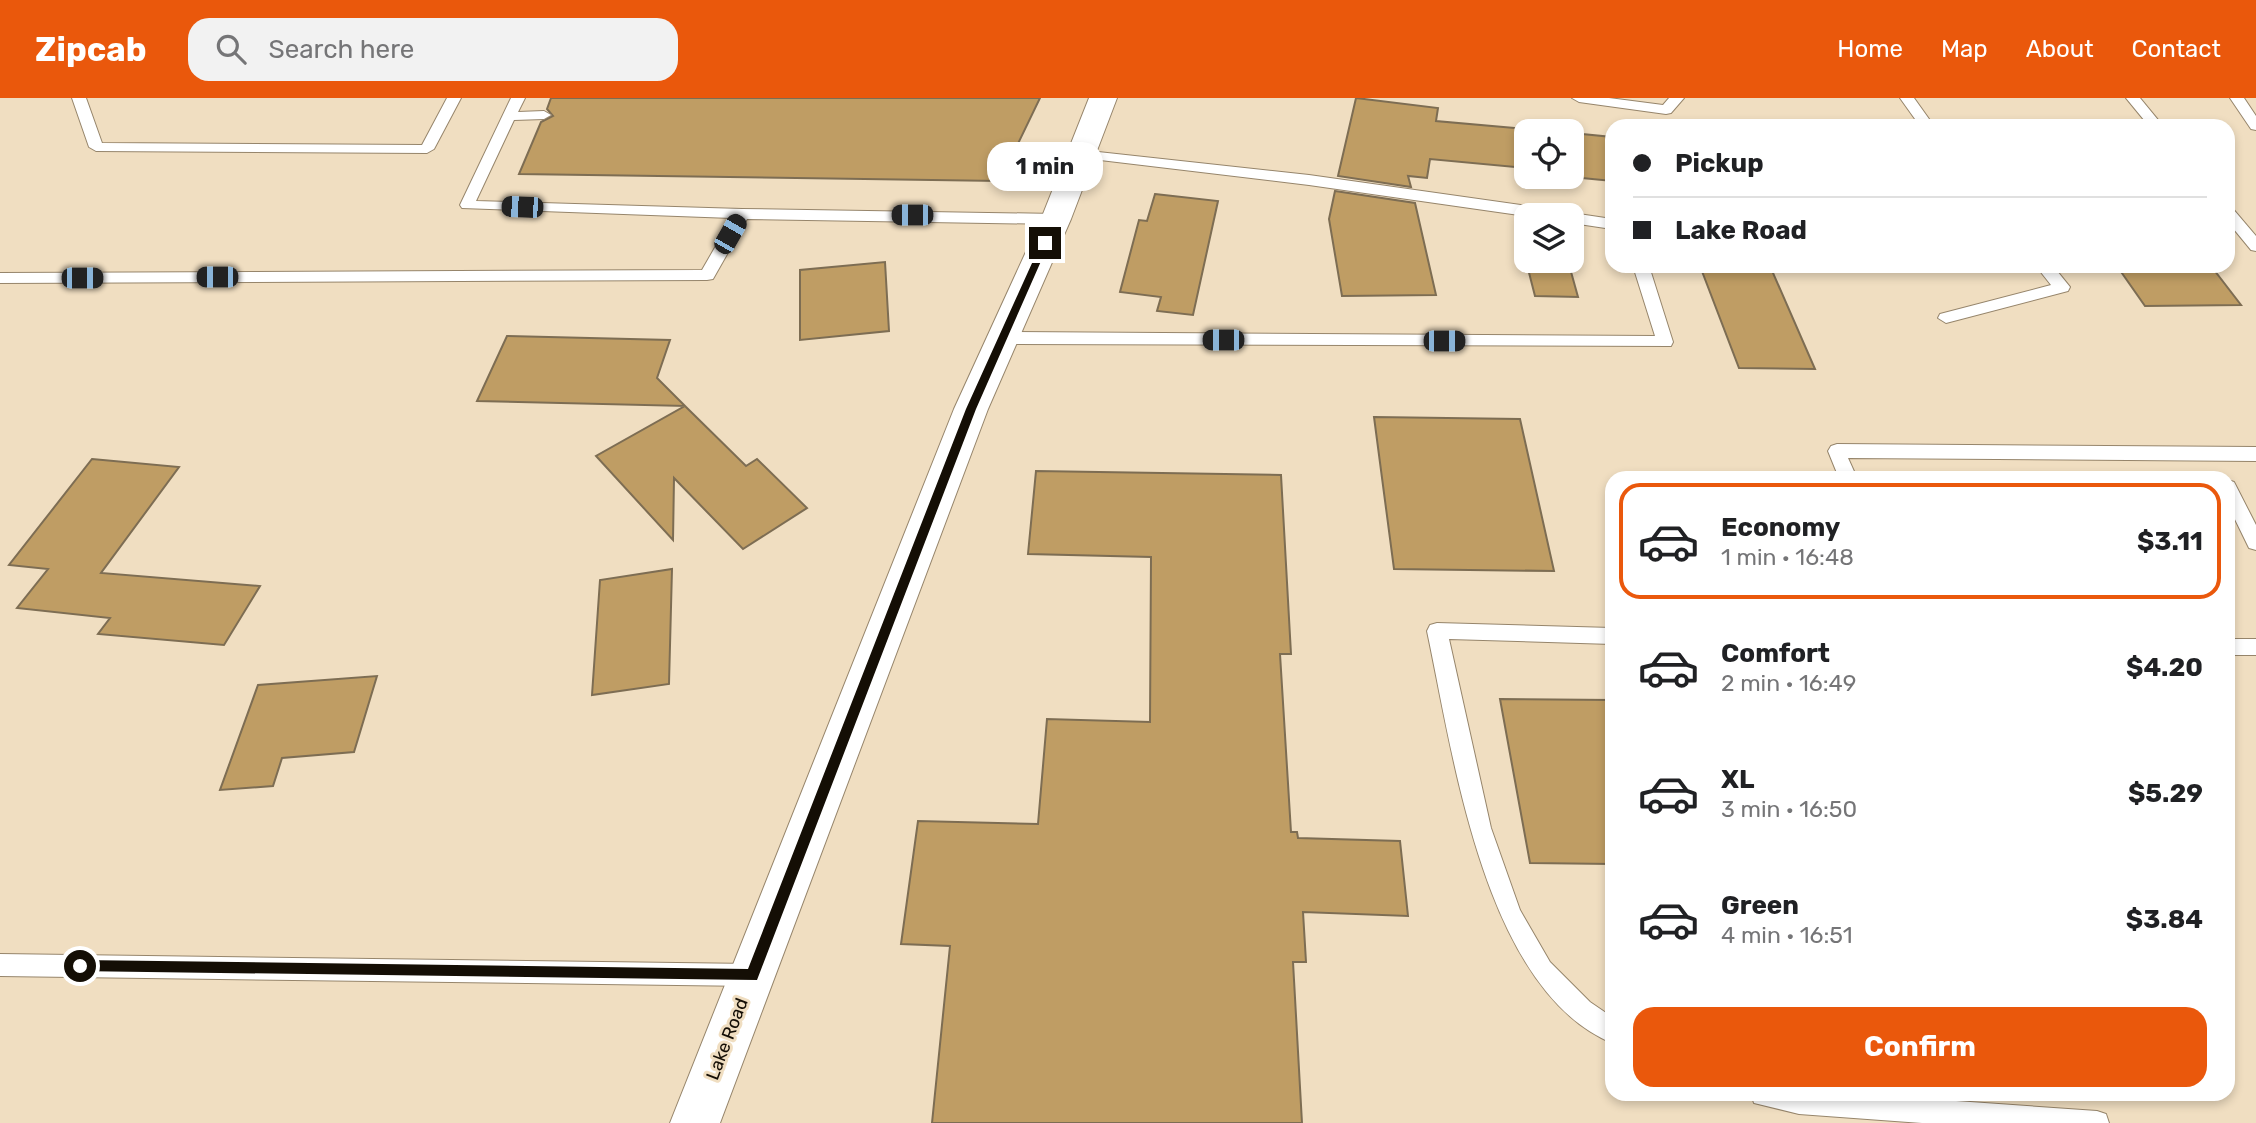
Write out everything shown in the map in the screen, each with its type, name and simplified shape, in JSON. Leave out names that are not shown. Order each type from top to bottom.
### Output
[{"type":"street","name":"Lake Road","points":[[695,1123],[966,422],[1056,219],[1103,98]]},
{"type":"lane","points":[[79,98],[96,147],[427,149],[454,98]]},
{"type":"lane","points":[[518,98],[467,205],[742,215],[1056,219]]},
{"type":"lane","points":[[1579,98],[1666,110],[1677,98]]},
{"type":"lane","points":[[1907,98],[1922,119]]},
{"type":"lane","points":[[2133,98],[2151,119]]},
{"type":"lane","points":[[2237,98],[2256,126]]},
{"type":"lane","points":[[510,116],[544,115]]},
{"type":"lane","points":[[1080,154],[1309,180],[1514,209]]},
{"type":"lane","points":[[0,278],[707,275],[742,215]]},
{"type":"lane","points":[[1584,220],[1605,222]]},
{"type":"lane","points":[[2235,220],[2256,246]]},
{"type":"lane","points":[[1002,338],[1665,342],[1643,273]]},
{"type":"lane","points":[[1946,318],[2062,287],[2050,273]]},
{"type":"lane","points":[[1845,471],[1837,451],[2256,454]]},
{"type":"lane","points":[[2211,454],[2220,471]]},
{"type":"lane","points":[[2235,501],[2256,543]]},
{"type":"lane","points":[[1605,636],[1437,631],[1480,828],[1511,915],[1542,970],[1582,1010],[1605,1026]]},
{"type":"lane","points":[[2235,647],[2256,647]]},
{"type":"lane","points":[[0,965],[752,975]]},
{"type":"lane","points":[[1794,1101],[2098,1123]]},
{"type":"building","points":[[551,98],[1040,98],[1000,181],[519,174],[541,122],[553,116],[547,109]]},
{"type":"building","points":[[1356,98],[1438,108],[1436,121],[1514,128],[1514,167],[1430,159],[1427,178],[1408,176],[1411,187],[1338,176]]},
{"type":"building","points":[[1584,134],[1605,136],[1605,180],[1584,178]]},
{"type":"building","points":[[1335,191],[1415,203],[1436,295],[1342,296],[1329,219]]},
{"type":"building","points":[[1155,194],[1218,201],[1193,315],[1157,311],[1161,297],[1120,292],[1139,220],[1147,221]]},
{"type":"building","points":[[885,262],[889,331],[800,340],[800,270]]},
{"type":"building","points":[[1529,273],[1571,273],[1578,297],[1535,296]]},
{"type":"building","points":[[1703,273],[1773,273],[1815,369],[1739,368]]},
{"type":"building","points":[[2122,273],[2216,273],[2241,305],[2145,306]]},
{"type":"building","points":[[507,336],[670,340],[657,378],[685,406],[477,401]]},
{"type":"building","points":[[685,406],[746,466],[757,459],[807,508],[743,549],[674,478],[673,540],[596,456]]},
{"type":"building","points":[[1374,417],[1520,419],[1554,571],[1394,569]]},
{"type":"building","points":[[92,459],[179,467],[101,573],[260,586],[224,645],[98,634],[110,618],[17,608],[48,569],[9,565]]},
{"type":"building","points":[[1036,471],[1281,475],[1291,654],[1280,654],[1291,832],[1297,832],[1298,838],[1400,841],[1408,916],[1303,912],[1306,962],[1293,962],[1302,1123],[932,1123],[950,946],[901,944],[918,821],[1038,824],[1047,719],[1150,722],[1151,557],[1028,554]]},
{"type":"building","points":[[672,569],[669,684],[592,695],[600,580]]},
{"type":"building","points":[[377,676],[354,752],[282,758],[273,786],[220,790],[258,685]]},
{"type":"building","points":[[1500,699],[1605,700],[1605,864],[1530,863]]},
{"type":"route","points":[[80,966],[752,975],[971,409],[1045,243]]}]
